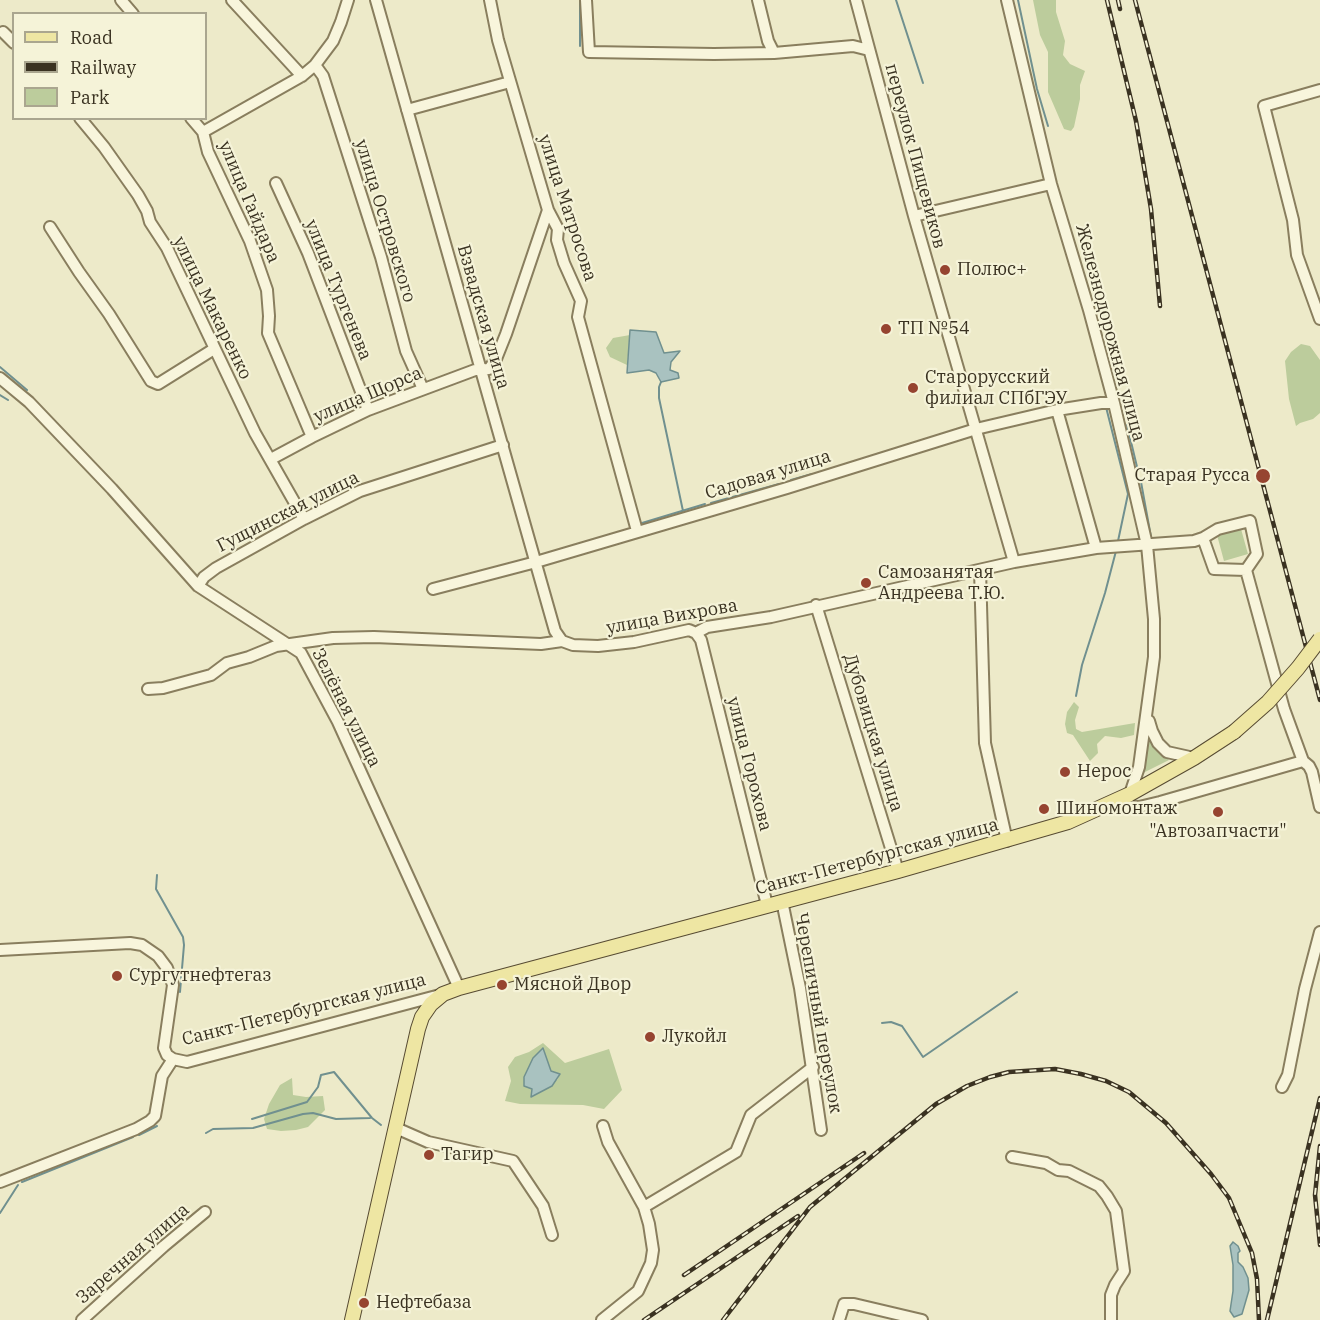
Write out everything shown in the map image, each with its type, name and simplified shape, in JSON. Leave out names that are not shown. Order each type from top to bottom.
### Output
[{"type":"main road","points":[[1107,805],[1194,758],[1234,732],[1268,702],[1320,639]]},
{"type":"main road","name":"Санкт-Петербургская улица","points":[[443,994],[1007,841],[1068,822],[1107,805]]},
{"type":"main road","points":[[352,1320],[422,1017],[431,1004],[443,994]]},
{"type":"street","points":[[121,0],[131,12]]},
{"type":"street","points":[[232,0],[302,76]]},
{"type":"street","points":[[202,132],[302,76],[315,65],[333,41],[342,22],[348,0]]},
{"type":"street","name":"Взвадская улица","points":[[376,0],[555,631],[562,641]]},
{"type":"street","name":"улица Матросова","points":[[490,0],[498,40],[548,210],[558,229],[557,240],[564,263],[580,301],[578,317],[637,531]]},
{"type":"street","points":[[586,0],[589,52],[774,53],[853,46],[869,50]]},
{"type":"street","points":[[758,0],[768,41],[774,53]]},
{"type":"street","name":"переулок Пищевиков","points":[[856,0],[914,216],[1014,562]]},
{"type":"street","name":"Железнодорожная улица","points":[[1007,0],[1051,184],[1114,403],[1146,545],[1154,619],[1154,657],[1148,715],[1139,767],[1130,794]]},
{"type":"street","points":[[3,32],[12,41]]},
{"type":"street","name":"улица Островского","points":[[315,65],[323,76],[381,257],[406,351],[423,389]]},
{"type":"street","points":[[407,110],[510,82]]},
{"type":"street","points":[[1320,90],[1264,106],[1292,213],[1297,255],[1320,319]]},
{"type":"street","name":"улица Макаренко","points":[[82,120],[105,147],[147,211],[150,222],[167,248],[243,410],[304,519]]},
{"type":"street","name":"улица Гайдара","points":[[193,120],[202,132],[208,153],[250,241],[267,290],[268,333],[312,437]]},
{"type":"street","name":"улица Тургенева","points":[[276,183],[308,253],[368,410]]},
{"type":"street","points":[[914,216],[1051,184]]},
{"type":"street","points":[[482,370],[489,369],[496,360],[548,210]]},
{"type":"street","points":[[50,227],[110,314],[151,381],[158,384],[214,349]]},
{"type":"street","name":"улица Щорса","points":[[271,459],[368,410],[475,370],[482,370]]},
{"type":"street","name":"Зелёная улица","points":[[0,378],[29,402],[198,586],[301,653],[323,692],[459,988]]},
{"type":"street","name":"Садовая улица","points":[[433,589],[536,562],[976,429],[1057,410],[1114,403]]},
{"type":"street","points":[[1057,410],[1096,548]]},
{"type":"street","name":"Гущинская улица","points":[[198,586],[204,577],[216,568],[360,491],[503,445]]},
{"type":"street","name":"улица Вихрова","points":[[148,689],[163,688],[211,675],[226,663],[276,646],[333,638],[374,637],[541,644],[562,641],[573,645],[598,646],[634,642],[689,630],[696,633],[707,627],[771,617],[1014,562],[1096,548],[1194,541],[1218,529],[1250,521],[1257,554],[1246,570]]},
{"type":"street","points":[[1203,538],[1214,569],[1246,570],[1284,709],[1303,761],[1312,772],[1320,807]]},
{"type":"street","points":[[980,570],[986,743],[1007,841]]},
{"type":"street","name":"Дубовицкая улица","points":[[816,605],[898,871]]},
{"type":"street","name":"улица Горохова","points":[[696,633],[701,640],[767,905]]},
{"type":"street","points":[[1148,715],[1158,743],[1167,752],[1194,758]]},
{"type":"street","name":"Санкт-Петербургская улица","points":[[1107,805],[1139,807],[1303,761]]},
{"type":"street","name":"Черепичный переулок","points":[[782,901],[800,988],[821,1130]]},
{"type":"street","points":[[1282,1087],[1288,1075],[1305,990],[1320,932]]},
{"type":"street","points":[[0,950],[130,943],[142,945],[158,956],[167,968],[173,984],[164,1048],[167,1055],[174,1059],[162,1076],[155,1116],[150,1121],[136,1129],[0,1182]]},
{"type":"street","name":"Санкт-Петербургская улица","points":[[174,1059],[187,1062],[443,994]]},
{"type":"street","points":[[644,1207],[736,1152],[751,1115],[813,1067]]},
{"type":"street","points":[[602,1320],[638,1291],[651,1263],[653,1250],[644,1207],[608,1142],[603,1126]]},
{"type":"street","points":[[396,1128],[428,1142],[513,1161],[543,1206],[552,1235]]},
{"type":"street","points":[[1012,1157],[1046,1163],[1088,1179],[1099,1186],[1116,1211],[1124,1271],[1111,1295],[1111,1320]]},
{"type":"street","name":"Заречная улица","points":[[82,1320],[156,1252],[205,1212]]},
{"type":"street","points":[[839,1320],[844,1304],[854,1304],[922,1320]]},
{"type":"green space","points":[[1033,0],[1056,0],[1056,12],[1065,41],[1063,55],[1070,64],[1085,71],[1080,85],[1080,99],[1074,127],[1071,131],[1064,129],[1048,92],[1048,52],[1040,35]]},
{"type":"green space","points":[[630,335],[627,365],[610,357],[606,348],[613,338]]},
{"type":"green space","points":[[1301,344],[1310,346],[1320,360],[1320,413],[1313,419],[1296,426],[1289,399],[1285,361]]},
{"type":"green space","points":[[1241,529],[1248,554],[1224,561],[1217,535]]},
{"type":"green space","points":[[1074,702],[1079,707],[1075,720],[1076,729],[1082,732],[1135,723],[1134,735],[1121,738],[1105,736],[1097,744],[1098,753],[1090,761],[1073,735],[1067,733],[1065,724],[1067,712]]},
{"type":"green space","points":[[1149,738],[1169,760],[1143,773]]},
{"type":"green space","points":[[543,1043],[565,1063],[609,1049],[622,1090],[604,1109],[583,1105],[520,1104],[505,1101],[511,1081],[508,1067],[515,1057]],"holes":[[[543,1048],[551,1071],[559,1074],[558,1079],[531,1096]]]},
{"type":"green space","points":[[292,1078],[293,1095],[323,1096],[325,1110],[308,1127],[281,1131],[267,1129],[264,1119],[269,1104],[280,1085]]},
{"type":"water","points":[[630,330],[656,332],[664,353],[680,351],[671,362],[670,370],[678,373],[679,378],[661,382],[656,373],[649,370],[627,373]]},
{"type":"water","points":[[543,1048],[551,1071],[560,1074],[552,1086],[531,1097],[532,1089],[524,1086],[524,1077],[533,1058]]},
{"type":"water","points":[[1233,1242],[1240,1251],[1238,1262],[1248,1278],[1249,1290],[1242,1314],[1234,1317],[1230,1311],[1233,1265],[1230,1246]]},
{"type":"waterway","points":[[580,0],[580,46]]},
{"type":"waterway","points":[[896,0],[923,83]]},
{"type":"waterway","points":[[1018,0],[1037,89],[1048,126]]},
{"type":"waterway","points":[[0,367],[27,390]]},
{"type":"waterway","points":[[661,382],[659,398],[683,511]]},
{"type":"waterway","points":[[0,395],[8,400]]},
{"type":"waterway","points":[[1106,407],[1128,494],[1118,541]]},
{"type":"waterway","points":[[1127,425],[1138,471]]},
{"type":"waterway","points":[[791,480],[812,474]]},
{"type":"waterway","points":[[1141,482],[1151,537]]},
{"type":"waterway","points":[[711,503],[779,484]]},
{"type":"waterway","points":[[642,523],[705,504]]},
{"type":"waterway","points":[[1076,696],[1082,665],[1116,551]]},
{"type":"waterway","points":[[157,875],[156,889],[183,937],[180,992]]},
{"type":"waterway","points":[[882,1023],[891,1022],[902,1026],[923,1057],[1017,992]]},
{"type":"waterway","points":[[252,1119],[307,1102],[318,1087],[321,1075],[334,1072],[372,1118],[381,1125]]},
{"type":"waterway","points":[[206,1133],[213,1129],[253,1128],[313,1113],[336,1119],[370,1118]]},
{"type":"waterway","points":[[139,1135],[157,1126]]},
{"type":"waterway","points":[[22,1182],[133,1137]]},
{"type":"waterway","points":[[0,1213],[18,1185]]},
{"type":"railway","points":[[1107,0],[1136,121],[1144,167],[1151,209],[1160,306]]},
{"type":"railway","points":[[1118,0],[1120,9]]},
{"type":"railway","points":[[1135,0],[1320,700]]},
{"type":"railway","points":[[723,1320],[810,1207],[936,1104],[967,1086],[990,1077],[1009,1072],[1055,1069],[1106,1081],[1129,1092],[1166,1123],[1211,1174],[1229,1198],[1252,1253],[1257,1279],[1259,1320]]},
{"type":"railway","points":[[1267,1320],[1320,1098]]},
{"type":"railway","points":[[1320,1146],[1315,1195],[1320,1245]]},
{"type":"railway","points":[[684,1275],[864,1153]]},
{"type":"railway","points":[[644,1320],[798,1216]]},
{"type":"place","name":"Полюс+","points":[[945,270]]},
{"type":"place","name":"ТП №54","points":[[886,329]]},
{"type":"place","name":"Старорусский филиал СПбГЭУ","points":[[913,388]]},
{"type":"place","name":"Старая Русса","points":[[1263,476]]},
{"type":"place","name":"Самозанятая Андреева Т.Ю.","points":[[866,583]]},
{"type":"place","name":"Нерос","points":[[1065,772]]},
{"type":"place","name":"Шиномонтаж","points":[[1044,809]]},
{"type":"place","name":"\"Автозапчасти\"","points":[[1218,812]]},
{"type":"place","name":"Сургутнефтегаз","points":[[117,976]]},
{"type":"place","name":"Мясной Двор","points":[[502,985]]},
{"type":"place","name":"Лукойл","points":[[650,1037]]},
{"type":"place","name":"Тагир","points":[[429,1155]]},
{"type":"place","name":"Нефтебаза","points":[[364,1303]]}]
